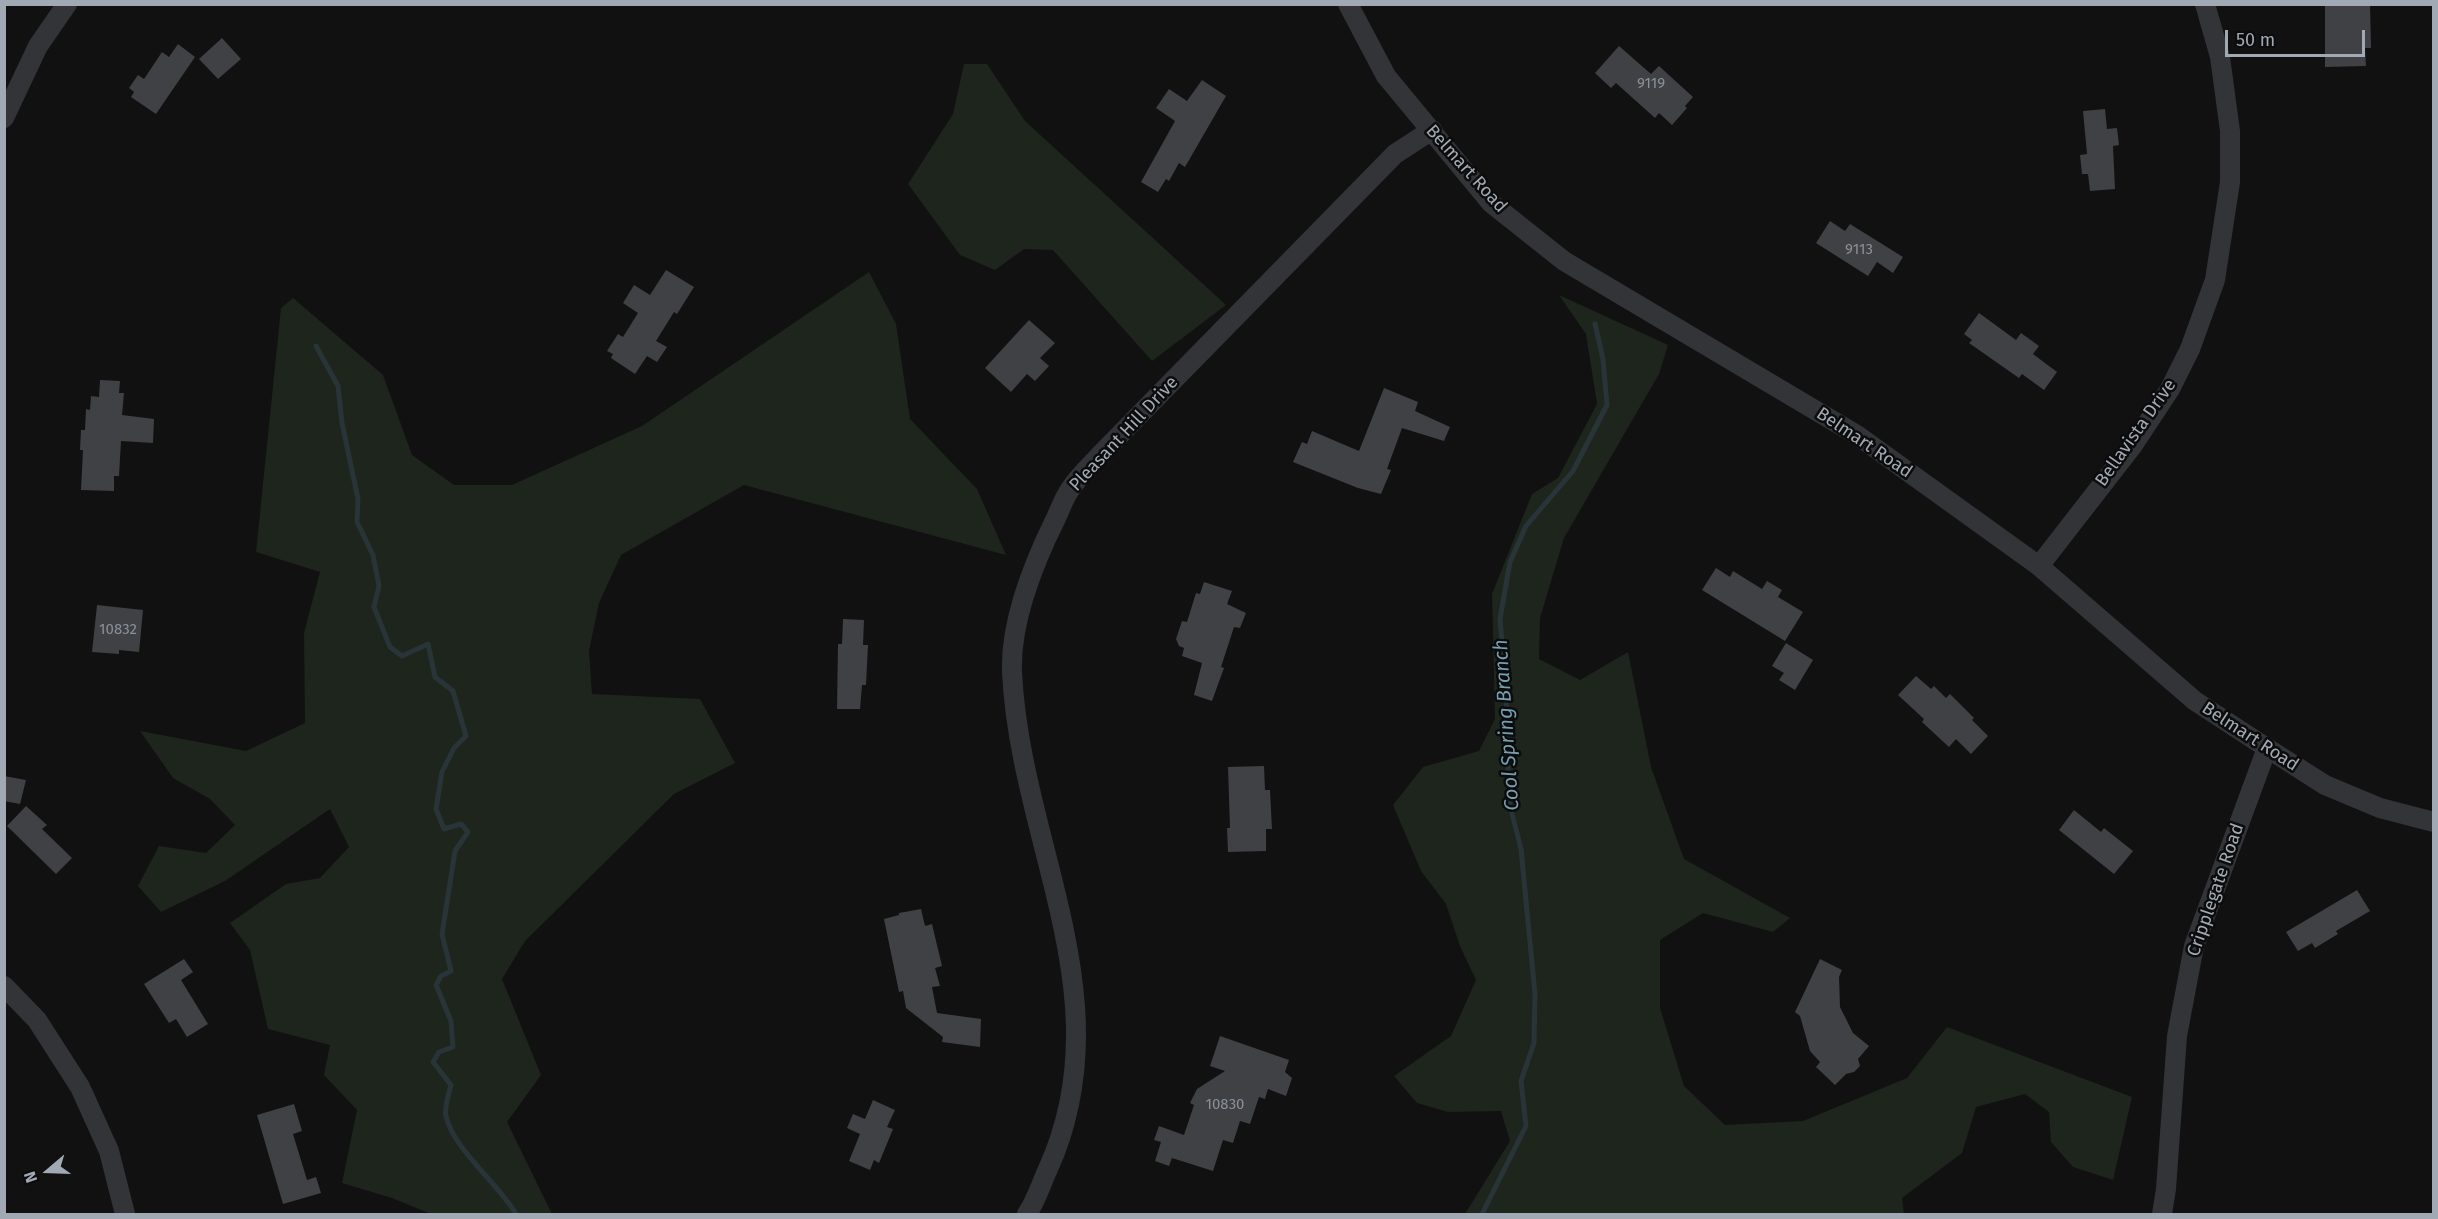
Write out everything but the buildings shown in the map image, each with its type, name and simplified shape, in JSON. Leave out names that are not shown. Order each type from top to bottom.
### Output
[{"type":"street","points":[[4,118],[38,46],[67,4]]},
{"type":"street","name":"Belmart Road","points":[[1348,4],[1386,75],[1491,203],[1564,261],[1857,435],[2039,566],[2195,701],[2325,785],[2380,808],[2433,822]]},
{"type":"street","name":"Bellavista Drive","points":[[2039,566],[2133,445],[2170,389],[2190,349],[2216,280],[2230,182],[2230,131],[2220,57],[2205,4]]},
{"type":"street","name":"Pleasant Hill Drive","points":[[1027,1215],[1062,1138],[1076,1069],[1075,990],[1066,932],[1023,759],[1012,671],[1015,635],[1034,563],[1071,488],[1101,454],[1395,154],[1432,130]]},
{"type":"street","name":"Cripplegate Road","points":[[2162,1215],[2166,1189],[2177,1036],[2193,946],[2267,747]]},
{"type":"street","points":[[4,986],[38,1020],[80,1087],[109,1151],[125,1215]]},
{"type":"shaded area","points":[[964,64],[987,64],[1025,121],[1226,305],[1152,361],[1053,250],[1024,249],[995,270],[960,255],[908,184],[953,114]]},
{"type":"shaded area","points":[[869,272],[896,324],[910,419],[977,489],[1006,555],[744,485],[621,555],[599,603],[589,651],[592,694],[700,699],[735,763],[674,794],[525,941],[502,979],[541,1075],[507,1122],[552,1214],[431,1214],[392,1198],[342,1183],[357,1110],[324,1075],[330,1045],[268,1029],[250,950],[230,923],[286,884],[320,878],[349,847],[330,809],[225,881],[161,912],[138,886],[159,846],[206,853],[235,825],[210,799],[173,778],[140,731],[246,751],[305,723],[304,633],[320,572],[256,552],[281,308],[293,298],[383,375],[412,455],[454,485],[512,485],[642,426]]},
{"type":"shaded area","points":[[1559,295],[1668,345],[1659,374],[1564,538],[1540,618],[1539,659],[1580,680],[1628,652],[1651,767],[1684,859],[1790,918],[1773,932],[1703,913],[1660,940],[1660,1008],[1684,1086],[1725,1125],[1803,1121],[1907,1078],[1947,1027],[2132,1097],[2113,1180],[2073,1167],[2051,1142],[2049,1112],[2025,1094],[1976,1107],[1962,1153],[1902,1198],[1904,1214],[1465,1214],[1510,1141],[1501,1111],[1448,1112],[1417,1103],[1394,1076],[1451,1036],[1476,980],[1460,946],[1446,904],[1421,871],[1393,805],[1423,767],[1479,751],[1495,719],[1492,594],[1532,494],[1558,478],[1597,404],[1586,334]]},
{"type":"waterway","name":"Cool Spring Branch","points":[[1482,1214],[1526,1126],[1521,1081],[1534,1043],[1535,994],[1521,849],[1509,802],[1506,692],[1500,619],[1510,562],[1526,526],[1573,471],[1607,405],[1603,359],[1595,324]]},
{"type":"waterway","points":[[316,346],[338,386],[342,423],[358,499],[357,522],[373,555],[379,586],[374,607],[390,647],[402,656],[428,644],[435,677],[453,691],[466,736],[454,748],[442,772],[436,809],[444,829],[461,824],[468,832],[455,851],[442,934],[451,971],[441,976],[436,985],[451,1021],[453,1047],[439,1052],[433,1062],[451,1085],[446,1116],[457,1141],[516,1214]]}]
